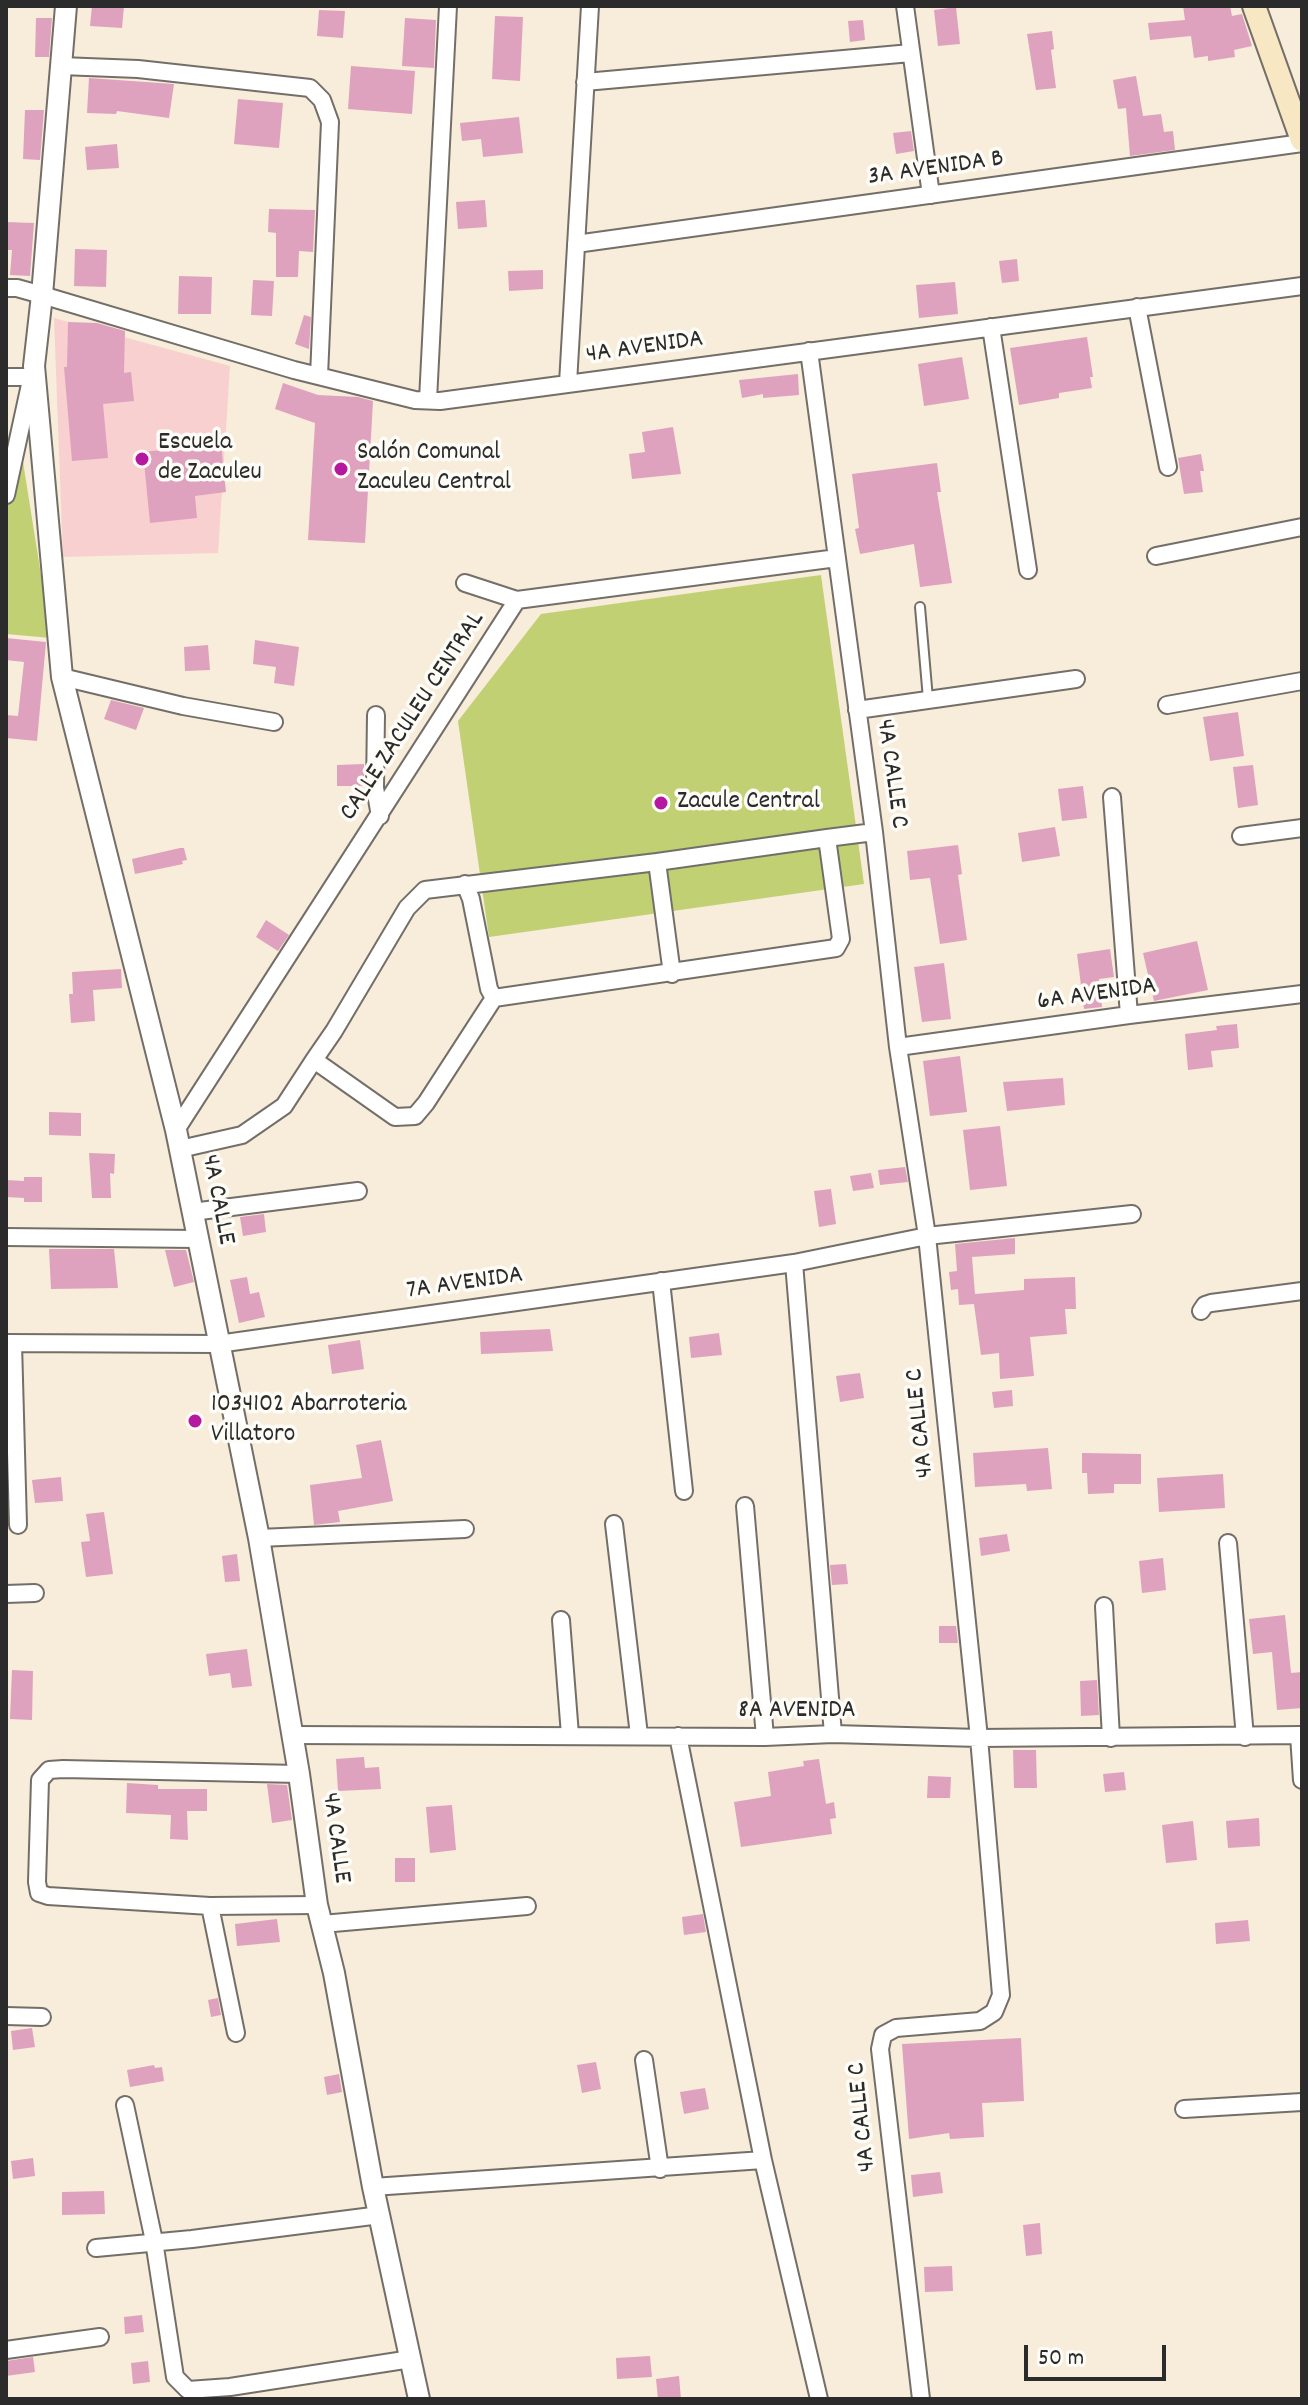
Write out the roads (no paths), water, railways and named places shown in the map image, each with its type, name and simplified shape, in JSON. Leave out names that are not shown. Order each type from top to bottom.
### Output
[{"type":"main road","points":[[1254,6],[1302,142]]},
{"type":"street","name":"4A CALLE","points":[[66,6],[33,372],[62,677],[178,1139],[259,1538],[299,1774],[319,1915],[334,1973],[373,2187],[419,2399]]},
{"type":"street","points":[[428,400],[448,6]]},
{"type":"street","points":[[568,383],[590,6]]},
{"type":"street","points":[[905,6],[931,195]]},
{"type":"street","points":[[585,82],[911,53]]},
{"type":"street","points":[[61,66],[138,69],[310,88],[322,100],[330,122],[319,376]]},
{"type":"street","name":"3A AVENIDA B","points":[[576,244],[1302,142]]},
{"type":"street","name":"4A AVENIDA","points":[[6,288],[42,295],[319,376],[415,400],[440,401],[1302,286]]},
{"type":"street","points":[[1137,307],[1168,467]]},
{"type":"street","points":[[991,327],[1028,570]]},
{"type":"street","name":"4A CALLE C","points":[[809,351],[874,832],[898,1047],[927,1236],[979,1738],[1001,1995],[994,2012],[980,2021],[896,2028],[883,2035],[880,2049],[921,2399]]},
{"type":"street","points":[[6,377],[33,372],[6,495]]},
{"type":"street","points":[[1156,556],[1302,527]]},
{"type":"street","name":"CALLE ZACULEU CENTRAL","points":[[178,1139],[517,600],[837,558]]},
{"type":"street","points":[[465,583],[517,600]]},
{"type":"street","points":[[62,677],[183,706],[274,722]]},
{"type":"street","points":[[857,710],[1076,679]]},
{"type":"street","points":[[1167,705],[1302,681]]},
{"type":"street","points":[[376,715],[375,788],[380,816]]},
{"type":"street","points":[[1112,797],[1129,1015]]},
{"type":"street","points":[[1241,836],[1302,828]]},
{"type":"street","points":[[178,1139],[242,1135],[284,1106],[334,1031],[407,908],[425,890],[874,832]]},
{"type":"street","points":[[314,1060],[395,1117],[415,1116],[494,998],[836,948],[841,939],[827,838]]},
{"type":"street","points":[[657,862],[672,974]]},
{"type":"street","points":[[465,884],[471,899],[489,989],[494,998]]},
{"type":"street","name":"6A AVENIDA","points":[[898,1047],[1302,994]]},
{"type":"street","points":[[192,1212],[358,1191]]},
{"type":"street","name":"7A AVENIDA","points":[[10,1343],[218,1344],[794,1263],[927,1236],[1132,1214]]},
{"type":"street","points":[[6,1237],[197,1239]]},
{"type":"street","points":[[794,1263],[833,1734]]},
{"type":"street","points":[[661,1281],[684,1491]]},
{"type":"street","points":[[1201,1311],[1211,1303],[1302,1291]]},
{"type":"street","points":[[10,1343],[18,1525]]},
{"type":"street","points":[[745,1506],[765,1737]]},
{"type":"street","points":[[614,1524],[639,1735]]},
{"type":"street","points":[[259,1538],[465,1529]]},
{"type":"street","points":[[1228,1543],[1245,1737]]},
{"type":"street","points":[[6,1594],[35,1593]]},
{"type":"street","points":[[1104,1606],[1111,1738]]},
{"type":"street","points":[[561,1620],[570,1735]]},
{"type":"street","name":"8A AVENIDA","points":[[292,1735],[765,1737],[833,1734],[979,1738],[1300,1735]]},
{"type":"street","points":[[1300,1735],[1302,1780]]},
{"type":"street","points":[[678,1736],[763,2160],[819,2399]]},
{"type":"street","points":[[299,1774],[49,1770],[40,1780],[39,1893],[319,1915],[527,1906]]},
{"type":"street","points":[[210,1906],[236,2033]]},
{"type":"street","points":[[6,2016],[42,2017]]},
{"type":"street","points":[[644,2060],[660,2169]]},
{"type":"street","points":[[1184,2109],[1302,2102]]},
{"type":"street","points":[[125,2105],[154,2241],[175,2377],[188,2390],[230,2387],[411,2359]]},
{"type":"street","points":[[373,2187],[763,2160]]},
{"type":"street","points":[[96,2248],[380,2215]]},
{"type":"street","points":[[6,2350],[100,2337]]},
{"type":"lane","points":[[920,607],[928,700]]},
{"type":"place","name":"Escuela de Zaculeu","points":[[142,459]]},
{"type":"place","name":"Salón Comunal Zaculeu Central","points":[[341,469]]},
{"type":"place","name":"Zacule Central","points":[[661,803]]},
{"type":"place","name":"1034102 Abarroteria Villatoro","points":[[195,1421]]}]
